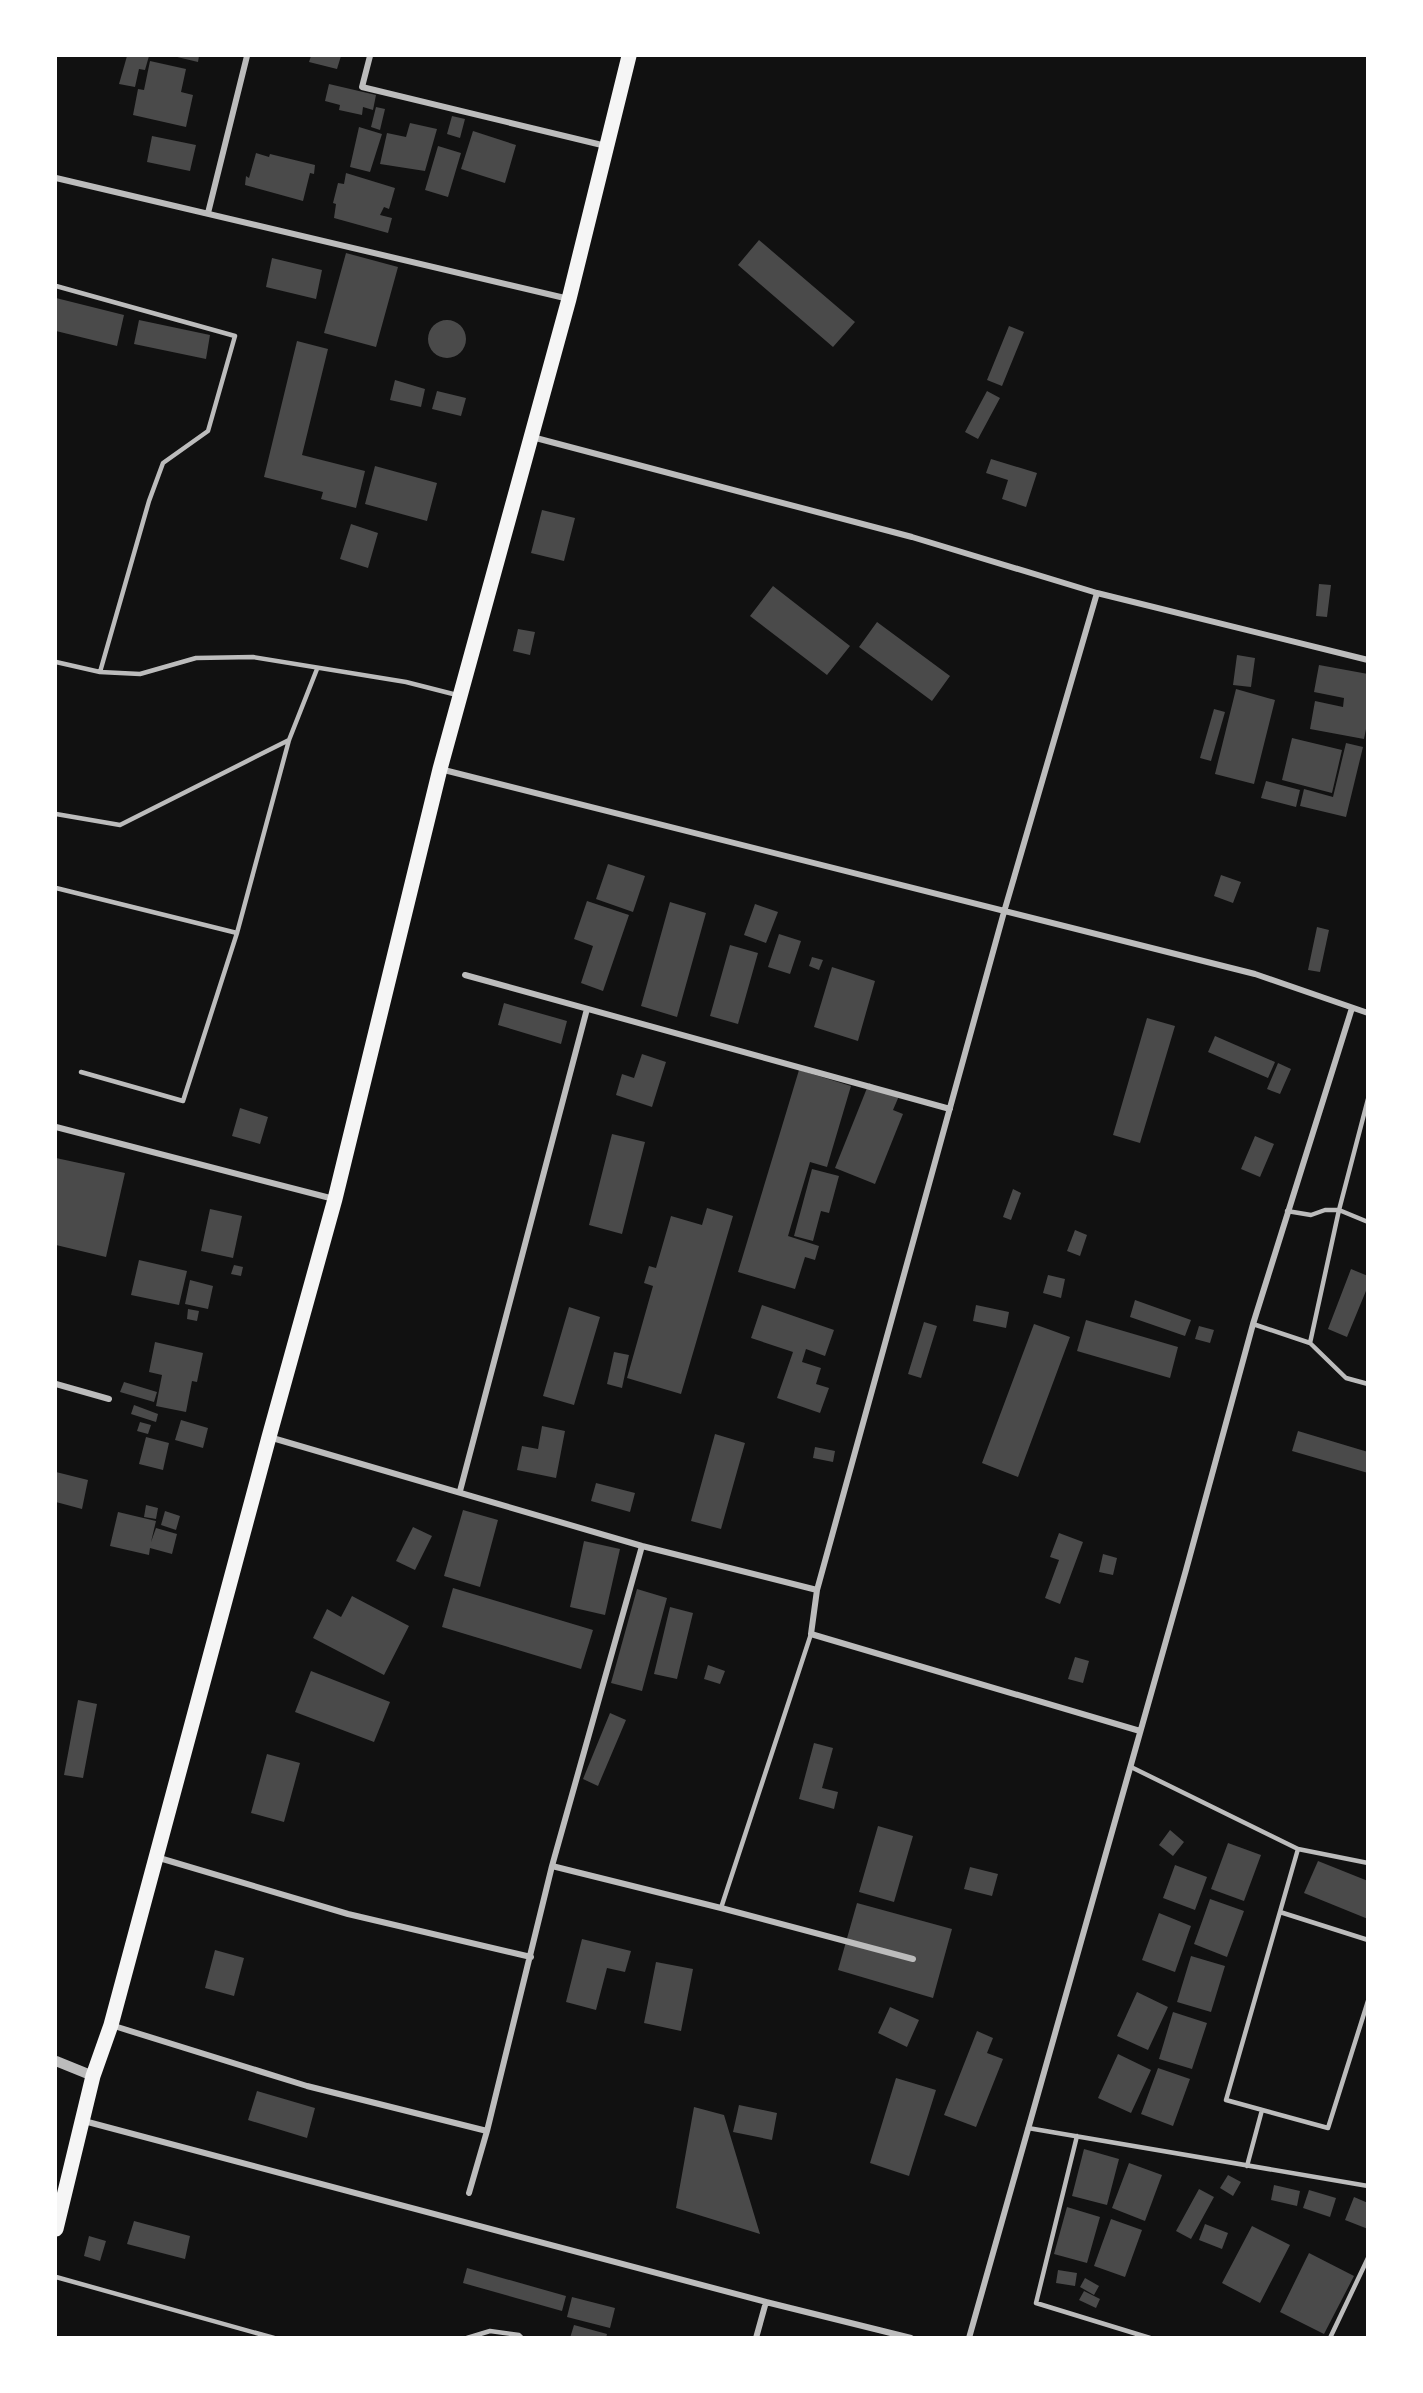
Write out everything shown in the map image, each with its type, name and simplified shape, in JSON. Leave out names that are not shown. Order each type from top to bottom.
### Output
[{"type":"main road","points":[[56,2229],[93,2076],[111,2025],[335,1199],[440,769],[569,299],[629,56]]},
{"type":"street","points":[[207,213],[247,56]]},
{"type":"street","points":[[370,56],[362,87],[606,147]]},
{"type":"street","points":[[56,178],[569,299]]},
{"type":"street","points":[[531,437],[912,537],[1097,593],[1368,660]]},
{"type":"street","points":[[1097,593],[1004,912],[817,1590],[811,1634],[1140,1731]]},
{"type":"street","points":[[440,769],[1256,974],[1368,1013]]},
{"type":"street","points":[[465,975],[950,1109]]},
{"type":"street","points":[[969,2337],[1131,1767],[1253,1324],[1352,1008]]},
{"type":"street","points":[[460,1491],[586,1009]]},
{"type":"street","points":[[56,1127],[335,1199]]},
{"type":"street","points":[[56,1384],[109,1399]]},
{"type":"street","points":[[269,1437],[642,1546],[817,1590]]},
{"type":"street","points":[[469,2193],[488,2131],[552,1866],[642,1546]]},
{"type":"street","points":[[156,1857],[348,1914],[531,1957]]},
{"type":"street","points":[[552,1866],[913,1959]]},
{"type":"street","points":[[111,2025],[308,2086],[488,2131]]},
{"type":"street","points":[[56,2061],[93,2076]]},
{"type":"street","points":[[83,2121],[766,2302],[911,2337]]},
{"type":"street","points":[[756,2337],[766,2302]]},
{"type":"lane","points":[[56,286],[235,336],[208,431],[163,463],[148,501],[100,672]]},
{"type":"lane","points":[[56,662],[100,672],[140,674],[196,658],[253,657],[406,682],[460,695]]},
{"type":"lane","points":[[81,1072],[183,1101],[237,933],[290,740],[317,669]]},
{"type":"lane","points":[[56,814],[120,825],[290,740]]},
{"type":"lane","points":[[56,888],[237,933]]},
{"type":"lane","points":[[1310,1343],[1339,1210],[1368,1099]]},
{"type":"lane","points":[[1287,1211],[1311,1215],[1325,1210],[1339,1210],[1368,1222]]},
{"type":"lane","points":[[1253,1324],[1310,1343],[1346,1378],[1368,1384]]},
{"type":"lane","points":[[721,1908],[811,1634]]},
{"type":"lane","points":[[1131,1767],[1298,1849],[1368,1863]]},
{"type":"lane","points":[[1298,1849],[1226,2100],[1328,2128],[1368,2001]]},
{"type":"lane","points":[[1280,1912],[1368,1940]]},
{"type":"lane","points":[[1247,2166],[1262,2110]]},
{"type":"lane","points":[[1029,2128],[1368,2186]]},
{"type":"lane","points":[[1077,2136],[1036,2303],[1150,2337]]},
{"type":"lane","points":[[1330,2337],[1368,2258]]},
{"type":"lane","points":[[56,2277],[274,2337]]},
{"type":"lane","points":[[466,2337],[490,2331],[522,2337]]},
{"type":"building","points":[[127,56],[149,56],[145,70],[139,69],[135,87],[119,84]]},
{"type":"building","points":[[173,56],[199,56],[198,62]]},
{"type":"building","points":[[311,56],[341,56],[337,69],[309,62]]},
{"type":"building","points":[[150,61],[186,69],[181,92],[193,95],[186,127],[133,115],[138,89],[144,90]]},
{"type":"building","points":[[329,84],[376,95],[373,110],[363,107],[362,115],[339,110],[340,105],[325,101]]},
{"type":"building","points":[[376,107],[385,109],[380,130],[371,127]]},
{"type":"building","points":[[452,116],[465,119],[460,138],[447,134]]},
{"type":"building","points":[[410,123],[437,129],[425,171],[380,164],[387,133],[406,137]]},
{"type":"building","points":[[359,127],[382,134],[370,172],[350,167]]},
{"type":"building","points":[[473,131],[516,145],[505,183],[461,169]]},
{"type":"building","points":[[152,136],[196,145],[190,171],[147,162]]},
{"type":"building","points":[[438,146],[461,153],[448,197],[425,190]]},
{"type":"building","points":[[256,153],[269,157],[270,154],[315,165],[314,174],[310,173],[303,201],[245,185],[246,176],[249,178]]},
{"type":"building","points":[[346,173],[395,188],[389,209],[384,207],[380,215],[392,218],[388,233],[334,218],[336,204],[333,203],[338,183],[344,184]]},
{"type":"building","points":[[759,240],[855,322],[833,347],[738,265]]},
{"type":"building","points":[[346,253],[398,267],[376,347],[324,333]]},
{"type":"building","points":[[272,258],[322,270],[316,299],[266,287]]},
{"type":"building","points":[[56,298],[124,315],[117,346],[56,331]]},
{"type":"building","points":[[139,320],[210,335],[206,359],[134,344]]},
{"type":"building","points":[[447,320],[461,325],[466,339],[461,353],[447,358],[433,353],[428,339],[433,325]]},
{"type":"building","points":[[1009,326],[1024,332],[1002,386],[987,380]]},
{"type":"building","points":[[297,341],[328,349],[302,455],[365,471],[356,508],[321,499],[323,492],[264,477]]},
{"type":"building","points":[[395,380],[425,389],[421,407],[390,400]]},
{"type":"building","points":[[437,391],[466,398],[461,416],[432,409]]},
{"type":"building","points":[[987,391],[1000,398],[978,439],[965,432]]},
{"type":"building","points":[[991,459],[1037,473],[1026,507],[1002,499],[1008,480],[986,473]]},
{"type":"building","points":[[375,466],[437,483],[427,521],[365,504]]},
{"type":"building","points":[[542,510],[575,518],[564,561],[531,553]]},
{"type":"building","points":[[351,524],[378,533],[368,568],[340,559]]},
{"type":"building","points":[[1319,584],[1331,585],[1327,617],[1316,616]]},
{"type":"building","points":[[773,586],[850,646],[827,675],[750,616]]},
{"type":"building","points":[[877,622],[950,676],[932,701],[859,647]]},
{"type":"building","points":[[518,629],[535,632],[530,655],[513,651]]},
{"type":"building","points":[[1237,655],[1255,658],[1251,687],[1233,685]]},
{"type":"building","points":[[1319,665],[1368,674],[1368,719],[1364,739],[1310,729],[1315,701],[1343,707],[1344,698],[1314,692]]},
{"type":"building","points":[[1236,689],[1275,700],[1254,784],[1215,774]]},
{"type":"building","points":[[1214,709],[1225,712],[1211,761],[1200,758]]},
{"type":"building","points":[[1292,738],[1342,750],[1332,793],[1282,780]]},
{"type":"building","points":[[1346,743],[1363,747],[1346,817],[1300,806],[1304,789],[1333,797]]},
{"type":"building","points":[[1266,781],[1300,790],[1296,807],[1261,798]]},
{"type":"building","points":[[608,864],[645,876],[633,912],[596,899]]},
{"type":"building","points":[[1221,875],[1241,882],[1233,903],[1214,896]]},
{"type":"building","points":[[587,901],[629,915],[603,991],[581,983],[593,946],[574,939]]},
{"type":"building","points":[[670,902],[706,913],[677,1017],[641,1006]]},
{"type":"building","points":[[755,904],[778,912],[766,943],[744,935]]},
{"type":"building","points":[[1317,927],[1329,930],[1320,972],[1308,970]]},
{"type":"building","points":[[779,934],[801,941],[790,974],[768,967]]},
{"type":"building","points":[[730,945],[758,953],[738,1024],[710,1016]]},
{"type":"building","points":[[812,957],[823,960],[819,970],[809,966]]},
{"type":"building","points":[[832,967],[875,981],[858,1041],[814,1027]]},
{"type":"building","points":[[504,1003],[567,1021],[561,1044],[498,1025]]},
{"type":"building","points":[[1147,1018],[1175,1026],[1140,1143],[1113,1135]]},
{"type":"building","points":[[1215,1036],[1275,1062],[1268,1078],[1208,1052]]},
{"type":"building","points":[[642,1054],[666,1062],[652,1107],[616,1095],[622,1074],[634,1078]]},
{"type":"building","points":[[1278,1063],[1291,1069],[1280,1094],[1267,1089]]},
{"type":"building","points":[[799,1070],[851,1086],[827,1167],[810,1162],[788,1236],[819,1246],[815,1260],[805,1257],[795,1289],[738,1272]]},
{"type":"building","points":[[869,1083],[899,1096],[893,1110],[903,1114],[875,1184],[835,1168]]},
{"type":"building","points":[[240,1108],[268,1117],[260,1144],[232,1136]]},
{"type":"building","points":[[612,1134],[645,1142],[622,1234],[589,1225]]},
{"type":"building","points":[[1255,1136],[1274,1144],[1260,1177],[1241,1169]]},
{"type":"building","points":[[56,1158],[125,1173],[106,1257],[56,1245]]},
{"type":"building","points":[[812,1169],[839,1176],[829,1213],[821,1211],[813,1241],[794,1236]]},
{"type":"building","points":[[1013,1189],[1021,1193],[1011,1220],[1003,1217]]},
{"type":"building","points":[[707,1208],[733,1216],[681,1394],[627,1378],[653,1286],[644,1283],[649,1266],[656,1268],[671,1216],[702,1225]]},
{"type":"building","points":[[210,1209],[242,1216],[233,1258],[201,1251]]},
{"type":"building","points":[[1075,1230],[1087,1235],[1080,1256],[1067,1251]]},
{"type":"building","points":[[139,1260],[187,1271],[179,1305],[131,1295]]},
{"type":"building","points":[[234,1265],[243,1267],[241,1276],[231,1274]]},
{"type":"building","points":[[1351,1269],[1368,1276],[1368,1286],[1347,1337],[1328,1329]]},
{"type":"building","points":[[1048,1275],[1065,1279],[1061,1298],[1043,1293]]},
{"type":"building","points":[[190,1280],[213,1286],[208,1309],[185,1304]]},
{"type":"building","points":[[1135,1300],[1191,1320],[1185,1336],[1130,1317]]},
{"type":"building","points":[[762,1305],[834,1330],[825,1356],[806,1349],[802,1362],[821,1368],[816,1384],[829,1388],[820,1413],[777,1398],[793,1352],[751,1338]]},
{"type":"building","points":[[976,1305],[1009,1312],[1006,1328],[973,1321]]},
{"type":"building","points":[[569,1307],[600,1317],[574,1405],[543,1396]]},
{"type":"building","points":[[188,1309],[199,1311],[197,1321],[187,1319]]},
{"type":"building","points":[[1086,1320],[1178,1347],[1170,1378],[1077,1351]]},
{"type":"building","points":[[924,1322],[937,1326],[921,1378],[908,1374]]},
{"type":"building","points":[[1034,1324],[1070,1337],[1018,1477],[982,1463]]},
{"type":"building","points":[[1199,1326],[1214,1330],[1210,1343],[1195,1339]]},
{"type":"building","points":[[155,1342],[203,1353],[197,1382],[192,1381],[186,1412],[156,1406],[162,1375],[149,1372]]},
{"type":"building","points":[[614,1352],[629,1355],[622,1388],[607,1384]]},
{"type":"building","points":[[124,1382],[157,1392],[154,1402],[120,1392]]},
{"type":"building","points":[[134,1405],[158,1414],[156,1422],[131,1414]]},
{"type":"building","points":[[181,1420],[208,1428],[203,1448],[175,1440]]},
{"type":"building","points":[[140,1422],[151,1425],[148,1434],[137,1431]]},
{"type":"building","points":[[542,1426],[565,1431],[556,1478],[517,1470],[522,1446],[538,1449]]},
{"type":"building","points":[[1298,1431],[1368,1452],[1368,1473],[1292,1451]]},
{"type":"building","points":[[715,1434],[745,1443],[721,1529],[691,1521]]},
{"type":"building","points":[[146,1437],[169,1443],[163,1470],[139,1464]]},
{"type":"building","points":[[815,1447],[835,1451],[833,1462],[813,1458]]},
{"type":"building","points":[[56,1472],[88,1480],[82,1509],[56,1502]]},
{"type":"building","points":[[596,1483],[635,1493],[630,1512],[591,1501]]},
{"type":"building","points":[[146,1505],[158,1508],[156,1519],[144,1517]]},
{"type":"building","points":[[463,1510],[498,1520],[480,1587],[444,1576]]},
{"type":"building","points":[[165,1511],[180,1516],[176,1530],[161,1525]]},
{"type":"building","points":[[118,1512],[156,1521],[151,1542],[156,1528],[177,1534],[172,1554],[150,1548],[149,1555],[110,1546]]},
{"type":"building","points":[[413,1527],[432,1536],[415,1570],[396,1561]]},
{"type":"building","points":[[1059,1533],[1083,1542],[1060,1604],[1045,1598],[1059,1560],[1050,1557]]},
{"type":"building","points":[[584,1541],[620,1549],[605,1615],[570,1607]]},
{"type":"building","points":[[1103,1554],[1117,1558],[1113,1575],[1099,1572]]},
{"type":"building","points":[[453,1588],[593,1630],[581,1669],[442,1627]]},
{"type":"building","points":[[637,1589],[667,1598],[642,1691],[611,1683]]},
{"type":"building","points":[[352,1596],[409,1626],[384,1675],[313,1638],[327,1609],[341,1617]]},
{"type":"building","points":[[670,1607],[693,1613],[677,1679],[654,1674]]},
{"type":"building","points":[[1075,1657],[1089,1661],[1083,1683],[1068,1679]]},
{"type":"building","points":[[708,1665],[725,1671],[720,1684],[704,1679]]},
{"type":"building","points":[[311,1671],[390,1702],[374,1742],[295,1712]]},
{"type":"building","points":[[78,1700],[97,1704],[83,1778],[64,1775]]},
{"type":"building","points":[[610,1713],[626,1720],[598,1786],[583,1779]]},
{"type":"building","points":[[814,1743],[833,1748],[822,1788],[838,1792],[834,1809],[799,1799]]},
{"type":"building","points":[[267,1754],[300,1763],[284,1822],[251,1813]]},
{"type":"building","points":[[878,1826],[913,1836],[894,1902],[859,1892]]},
{"type":"building","points":[[1170,1830],[1184,1842],[1173,1856],[1159,1845]]},
{"type":"building","points":[[1228,1843],[1261,1855],[1244,1901],[1211,1889]]},
{"type":"building","points":[[1318,1861],[1368,1881],[1368,1919],[1304,1893]]},
{"type":"building","points":[[1175,1865],[1207,1877],[1195,1910],[1163,1898]]},
{"type":"building","points":[[970,1867],[998,1874],[992,1896],[964,1889]]},
{"type":"building","points":[[1210,1899],[1244,1911],[1227,1957],[1194,1944]]},
{"type":"building","points":[[857,1903],[952,1929],[933,1998],[838,1970]]},
{"type":"building","points":[[1159,1913],[1191,1926],[1175,1972],[1142,1960]]},
{"type":"building","points":[[582,1939],[631,1951],[625,1972],[607,1968],[596,2010],[566,2002]]},
{"type":"building","points":[[215,1950],[244,1958],[234,1996],[205,1988]]},
{"type":"building","points":[[1191,1956],[1225,1966],[1211,2012],[1177,2002]]},
{"type":"building","points":[[656,1962],[693,1969],[681,2031],[644,2023]]},
{"type":"building","points":[[1137,1992],[1168,2007],[1148,2050],[1117,2036]]},
{"type":"building","points":[[890,2007],[919,2020],[907,2047],[878,2033]]},
{"type":"building","points":[[1173,2012],[1207,2023],[1192,2069],[1159,2059]]},
{"type":"building","points":[[977,2031],[993,2038],[987,2053],[1003,2059],[976,2127],[944,2115]]},
{"type":"building","points":[[1118,2054],[1151,2070],[1131,2113],[1098,2098]]},
{"type":"building","points":[[1158,2068],[1190,2079],[1173,2126],[1141,2114]]},
{"type":"building","points":[[896,2078],[936,2090],[909,2176],[870,2163]]},
{"type":"building","points":[[257,2091],[315,2108],[307,2138],[248,2120]]},
{"type":"building","points":[[739,2105],[777,2113],[772,2140],[733,2132]]},
{"type":"building","points":[[694,2107],[724,2115],[760,2234],[676,2208]]},
{"type":"building","points":[[1084,2149],[1119,2159],[1107,2205],[1072,2196]]},
{"type":"building","points":[[1129,2163],[1162,2175],[1145,2221],[1112,2208]]},
{"type":"building","points":[[1228,2175],[1241,2182],[1233,2196],[1220,2188]]},
{"type":"building","points":[[1274,2185],[1300,2191],[1297,2206],[1271,2200]]},
{"type":"building","points":[[1199,2189],[1214,2197],[1191,2239],[1176,2231]]},
{"type":"building","points":[[1309,2190],[1336,2198],[1330,2217],[1303,2208]]},
{"type":"building","points":[[1354,2197],[1368,2203],[1368,2229],[1345,2220]]},
{"type":"building","points":[[1067,2207],[1100,2217],[1087,2263],[1054,2254]]},
{"type":"building","points":[[1111,2219],[1142,2230],[1125,2277],[1094,2266]]},
{"type":"building","points":[[134,2221],[190,2236],[185,2259],[127,2244]]},
{"type":"building","points":[[1205,2224],[1228,2233],[1222,2249],[1199,2240]]},
{"type":"building","points":[[1252,2226],[1290,2245],[1260,2303],[1222,2283]]},
{"type":"building","points":[[89,2236],[106,2241],[100,2261],[84,2256]]},
{"type":"building","points":[[1309,2253],[1354,2276],[1324,2334],[1280,2312]]},
{"type":"building","points":[[467,2268],[566,2296],[562,2311],[463,2283]]},
{"type":"building","points":[[1058,2270],[1077,2273],[1075,2286],[1056,2283]]},
{"type":"building","points":[[1085,2278],[1099,2286],[1094,2295],[1080,2287]]},
{"type":"building","points":[[1084,2291],[1100,2299],[1096,2308],[1079,2300]]},
{"type":"building","points":[[572,2297],[615,2308],[610,2328],[567,2317]]},
{"type":"building","points":[[574,2325],[607,2334],[606,2338],[570,2338]]}]
